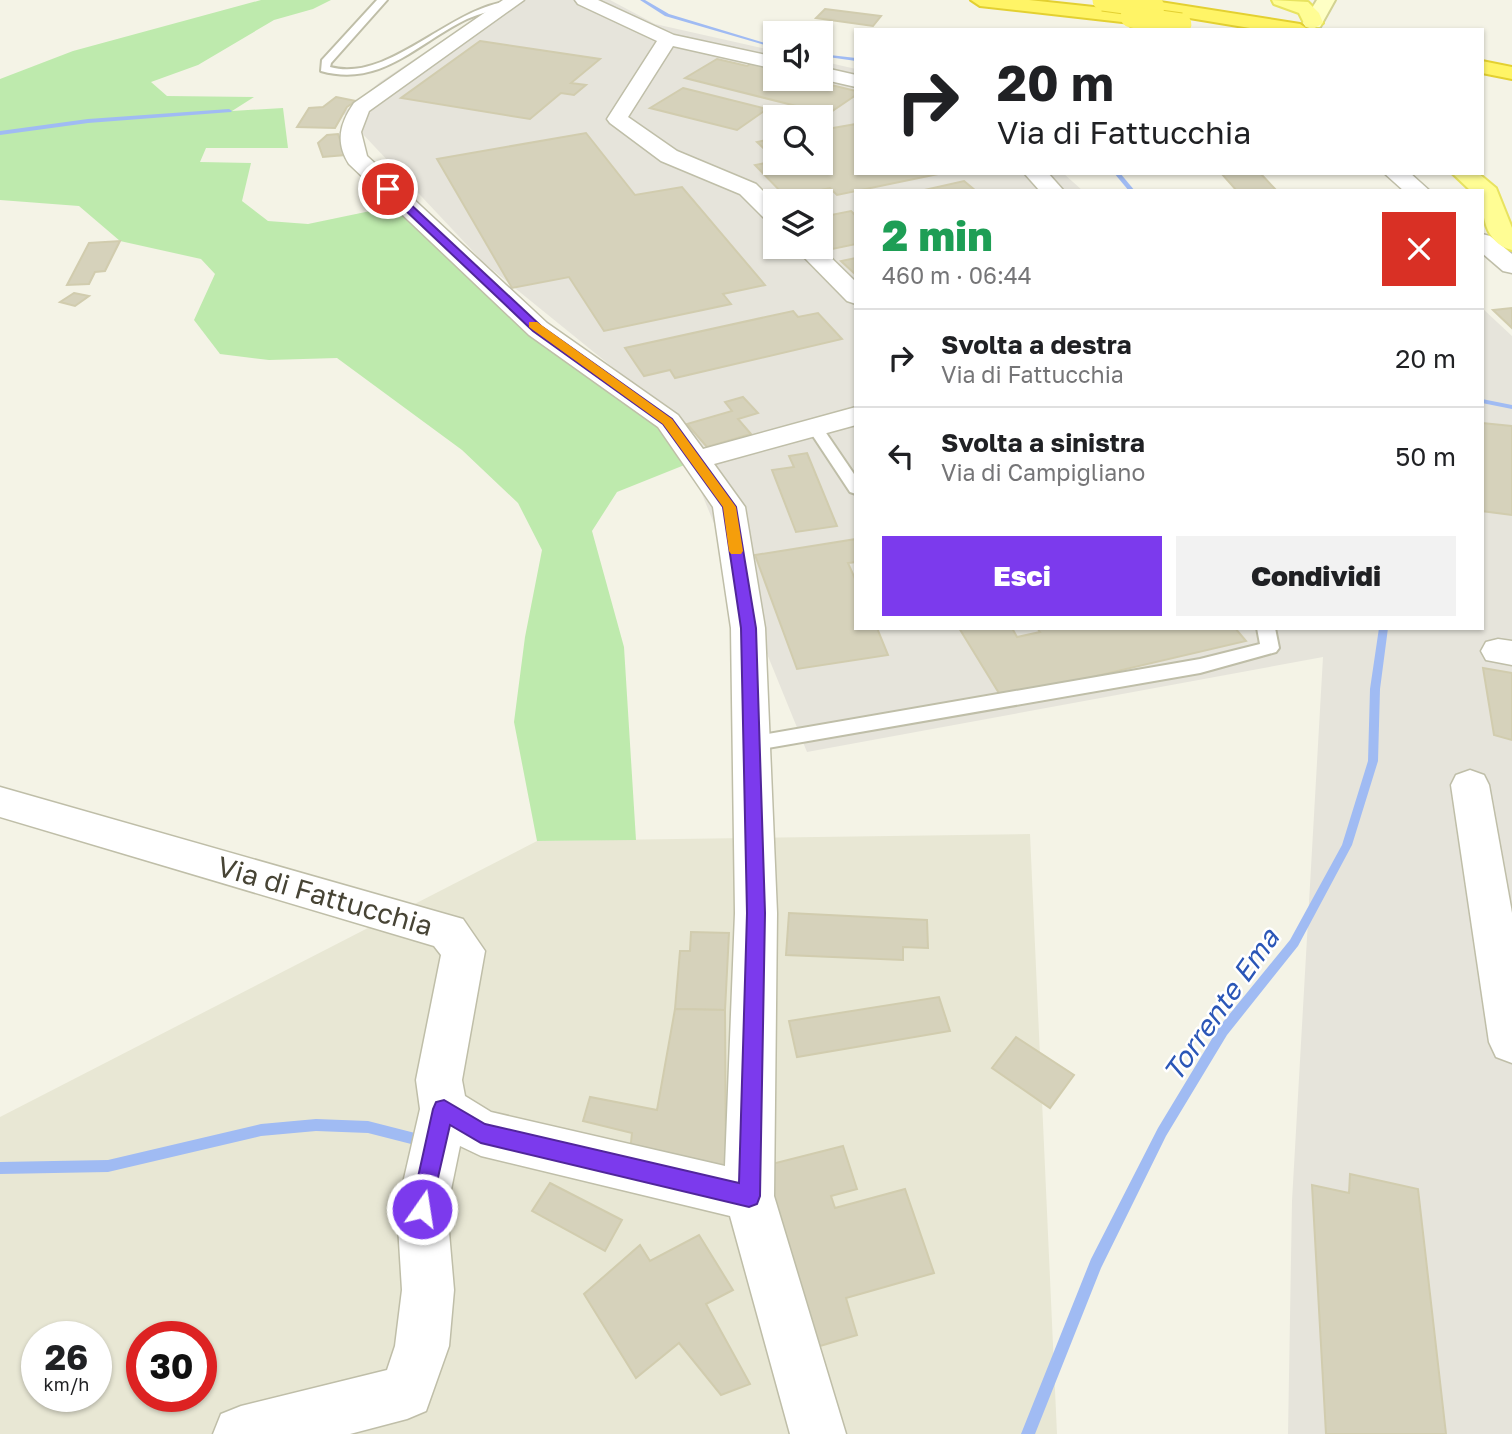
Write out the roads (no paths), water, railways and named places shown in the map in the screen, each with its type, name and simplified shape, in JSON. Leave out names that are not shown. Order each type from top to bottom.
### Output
[{"type":"highway","points":[[980,0],[1206,28]]},
{"type":"highway","points":[[1101,0],[1302,27]]},
{"type":"highway","points":[[1484,67],[1512,74]]},
{"type":"highway","points":[[1484,81],[1512,88]]},
{"type":"main road","points":[[1281,0],[1304,7],[1312,16],[1302,27]]},
{"type":"main road","points":[[1466,175],[1483,189]]},
{"type":"main road","points":[[1484,190],[1495,210],[1496,235]]},
{"type":"main road","points":[[1496,235],[1498,217],[1512,206]]},
{"type":"street","points":[[514,0],[362,107],[352,123],[348,137],[357,159],[537,329],[668,421],[729,507],[748,628],[756,913],[749,1196],[818,1434]]},
{"type":"street","points":[[584,0],[668,39],[763,60]]},
{"type":"street","points":[[1302,27],[1326,0]]},
{"type":"street","points":[[668,39],[617,119],[669,156],[748,188],[763,204]]},
{"type":"street","points":[[833,76],[854,81]]},
{"type":"street","points":[[1037,175],[1051,189]]},
{"type":"street","points":[[1398,175],[1416,189]]},
{"type":"street","points":[[1496,235],[1512,266]]},
{"type":"street","points":[[818,259],[854,294]]},
{"type":"street","points":[[697,460],[854,417]]},
{"type":"street","points":[[1470,785],[1512,1042]]},
{"type":"street","name":"Via di Fattucchia","points":[[0,802],[448,932],[463,951],[439,1080],[444,1109],[422,1209],[428,1290],[422,1346],[407,1392],[240,1434]]},
{"type":"street","points":[[444,1109],[481,1133],[749,1196]]},
{"type":"lane","points":[[382,0],[326,62],[326,69],[349,74],[383,66],[433,33],[493,4],[514,0]]},
{"type":"lane","points":[[815,427],[854,486]]},
{"type":"lane","points":[[751,744],[1200,666],[1270,648],[1266,630]]},
{"type":"waterway","name":"Torrente Ema","points":[[642,0],[667,15],[763,43]]},
{"type":"waterway","name":"Torrente Ema","points":[[833,57],[854,60]]},
{"type":"waterway","points":[[0,133],[88,121],[229,111]]},
{"type":"waterway","name":"Torrente Ema","points":[[1119,175],[1130,189]]},
{"type":"waterway","points":[[1484,401],[1512,407]]},
{"type":"waterway","name":"Torrente Ema","points":[[1028,1434],[1096,1264],[1162,1132],[1223,1031],[1294,943],[1347,845],[1373,761],[1375,689],[1384,630]]},
{"type":"waterway","points":[[0,1168],[108,1166],[261,1130],[316,1125],[368,1127],[415,1139]]}]
